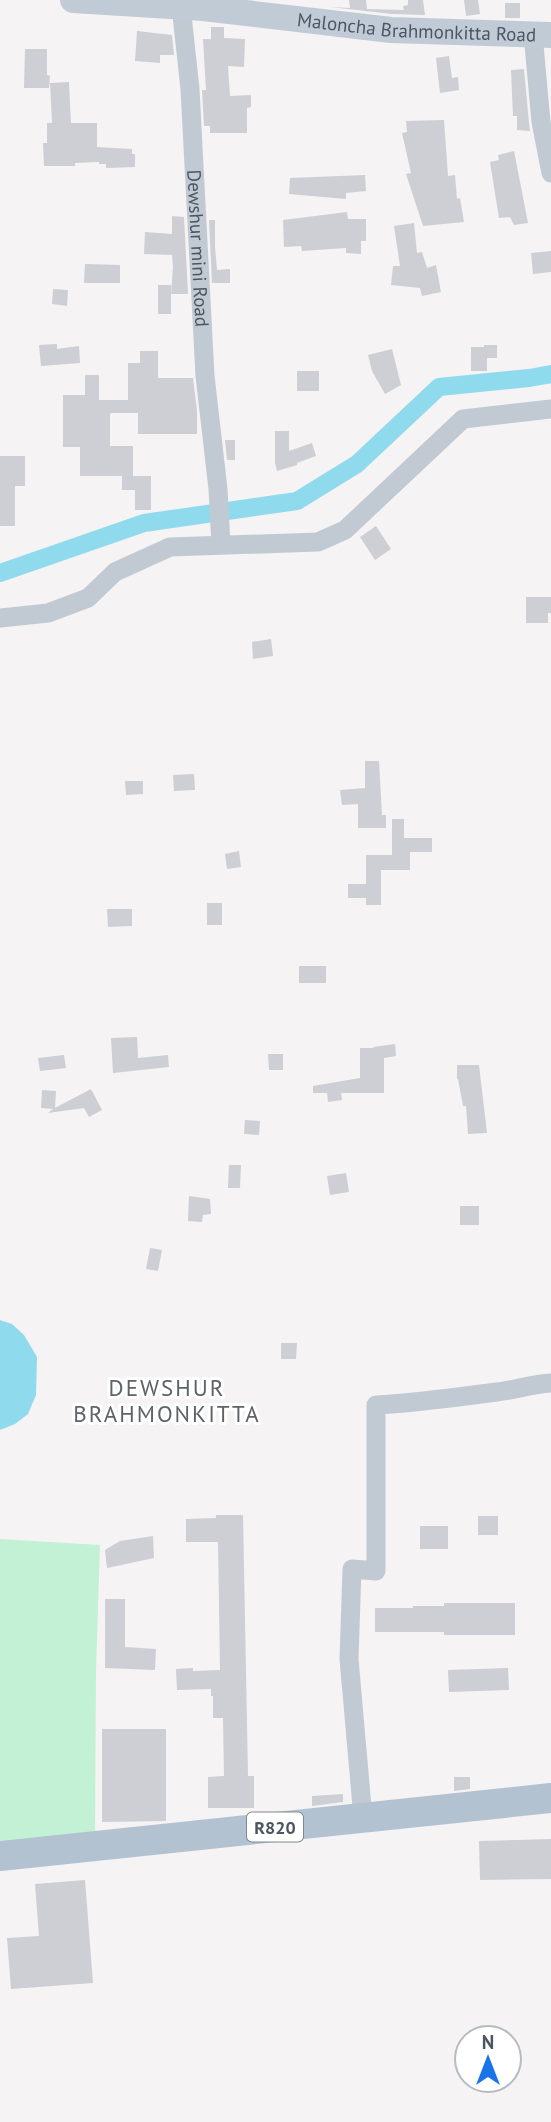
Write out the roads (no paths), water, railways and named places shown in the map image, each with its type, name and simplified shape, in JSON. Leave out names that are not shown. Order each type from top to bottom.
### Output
[{"type":"main road","name":"R820","points":[[0,1856],[551,1798]]},
{"type":"street","name":"Maloncha Brahmonkitta Road","points":[[73,0],[181,6],[391,30],[542,34]]},
{"type":"street","name":"Dewshur mini Road","points":[[181,6],[190,89],[205,376],[222,545]]},
{"type":"street","points":[[542,34],[541,122],[551,173]]},
{"type":"street","points":[[0,618],[48,613],[88,598],[115,572],[170,547],[318,542],[345,530],[463,419],[551,409]]},
{"type":"street","points":[[363,1818],[349,1660],[352,1569],[376,1571],[376,1405],[500,1392],[551,1383]]},
{"type":"water","points":[[0,1320],[12,1324],[24,1335],[37,1357],[36,1395],[28,1414],[15,1424],[0,1430]]},
{"type":"waterway","points":[[0,573],[144,523],[297,501],[357,464],[439,387],[551,374]]},
{"type":"district","name":"DEWSHUR BRAHMONKITTA","points":[[167,1400]]}]
